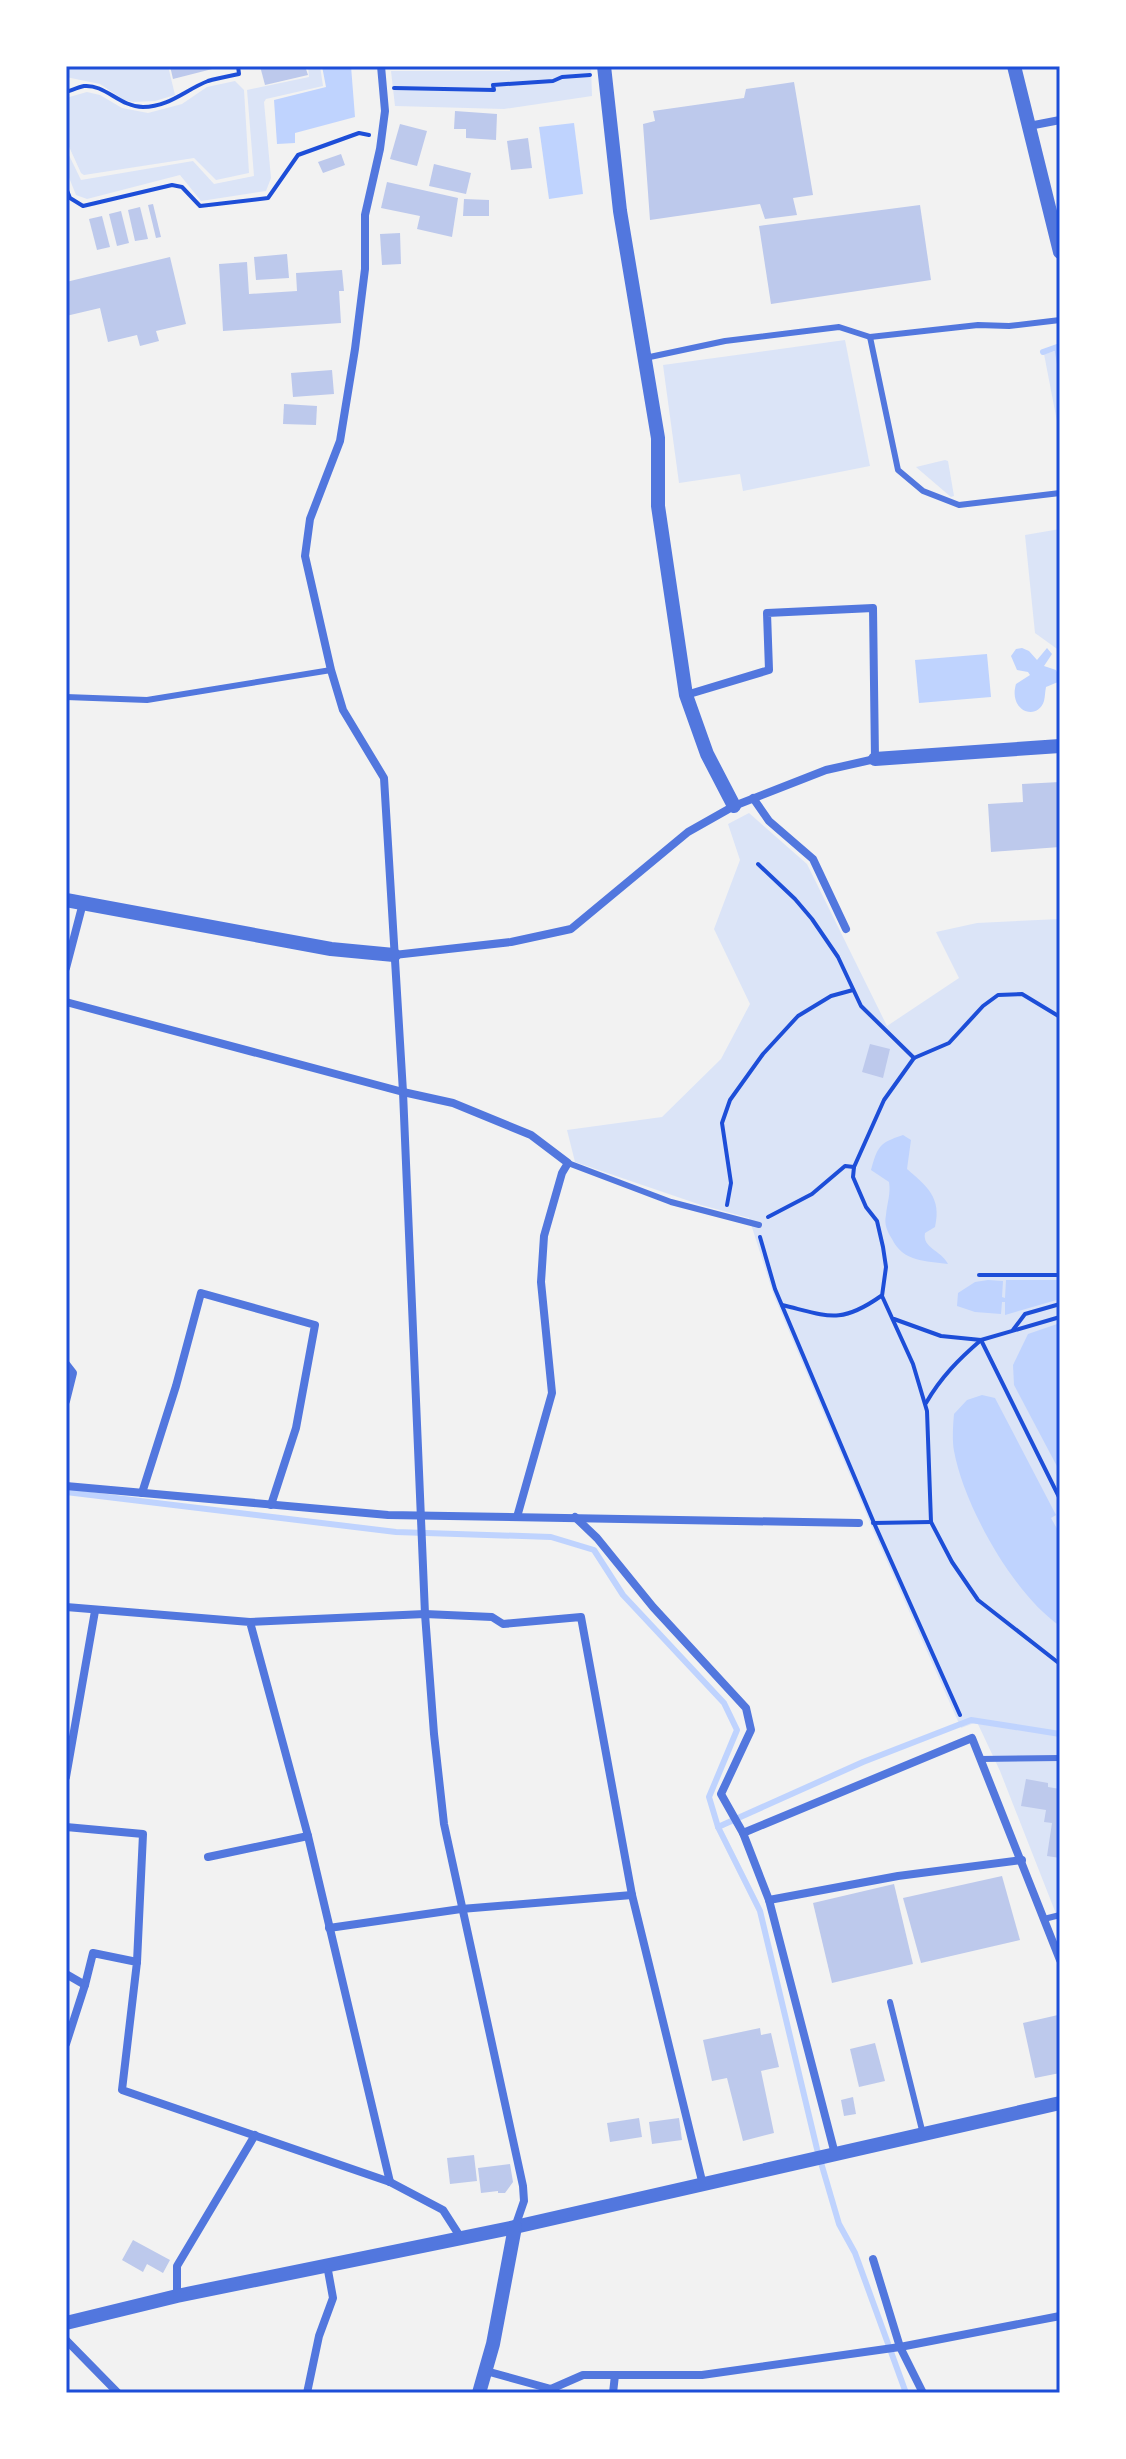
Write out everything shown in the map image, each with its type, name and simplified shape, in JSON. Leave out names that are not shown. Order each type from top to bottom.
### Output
[{"type":"street","points":[[381,66],[385,111],[365,215],[365,269],[340,441],[310,519],[305,556],[343,710],[384,778],[403,1092],[425,1614],[434,1734],[444,1824],[523,2186],[524,2201],[515,2227],[479,2393]]},
{"type":"street","points":[[1014,66],[1060,252]]},
{"type":"street","points":[[604,70],[620,211],[658,438],[658,506],[686,695],[707,754],[734,806]]},
{"type":"street","points":[[1029,126],[1060,120]]},
{"type":"street","points":[[686,695],[769,670],[767,613],[873,608],[875,759]]},
{"type":"street","points":[[66,900],[331,949],[394,955],[511,942],[571,929],[688,832],[734,806],[826,770],[875,759],[1060,746]]},
{"type":"street","points":[[753,798],[769,821],[813,859],[846,929]]},
{"type":"street","points":[[66,968],[83,903]]},
{"type":"street","points":[[66,1002],[453,1103],[531,1135],[568,1163],[544,1236],[541,1282],[552,1393],[517,1517]]},
{"type":"street","points":[[142,1493],[201,1293],[315,1325],[296,1428],[271,1505]]},
{"type":"street","points":[[66,1364],[73,1373],[66,1401]]},
{"type":"street","points":[[66,1486],[423,1516],[859,1523]]},
{"type":"street","points":[[575,1517],[746,1708],[751,1730],[721,1794],[743,1833],[769,1900],[835,2154]]},
{"type":"street","points":[[66,1607],[250,1622],[425,1614],[492,1617],[503,1624],[581,1617],[632,1895],[703,2185]]},
{"type":"street","points":[[66,1777],[95,1611]]},
{"type":"street","points":[[250,1622],[308,1836],[390,2182]]},
{"type":"street","points":[[743,1833],[972,1738],[1060,1960]]},
{"type":"street","points":[[66,1827],[143,1834],[137,1962],[122,2090],[390,2182],[443,2210],[461,2238]]},
{"type":"street","points":[[208,1857],[308,1836]]},
{"type":"street","points":[[769,1900],[898,1876],[1022,1860]]},
{"type":"street","points":[[329,1928],[461,1909],[632,1895]]},
{"type":"street","points":[[66,2044],[93,1953],[137,1962]]},
{"type":"street","points":[[66,1974],[85,1985]]},
{"type":"street","points":[[66,2323],[177,2296],[515,2227],[1060,2103]]},
{"type":"street","points":[[177,2296],[177,2266],[255,2135]]},
{"type":"street","points":[[873,2259],[900,2347],[923,2393]]},
{"type":"street","points":[[307,2393],[319,2336],[333,2298],[327,2265]]},
{"type":"street","points":[[486,2371],[551,2389],[583,2375],[702,2375],[900,2347],[1060,2316]]},
{"type":"street","points":[[66,2340],[118,2393]]},
{"type":"street","points":[[613,2393],[615,2375]]},
{"type":"lane","points":[[645,358],[725,341],[839,327],[870,337],[1060,320]]},
{"type":"lane","points":[[870,337],[898,470],[923,491],[959,505],[1060,493]]},
{"type":"lane","points":[[66,697],[147,700],[331,670]]},
{"type":"lane","points":[[568,1163],[671,1202],[759,1225]]},
{"type":"lane","points":[[980,1759],[1060,1758]]},
{"type":"lane","points":[[1044,1919],[1060,1915]]},
{"type":"lane","points":[[890,2002],[923,2134]]},
{"type":"path","points":[[66,92],[84,86],[97,88],[124,103],[153,106],[176,100],[205,82],[239,74],[238,66]]},
{"type":"path","points":[[383,87],[494,90],[493,85],[553,81],[604,70]]},
{"type":"path","points":[[66,188],[70,198],[83,206],[172,185],[182,187],[200,206],[268,198],[298,155],[359,133],[369,135]]},
{"type":"path","points":[[758,864],[812,919],[838,957],[861,1006],[914,1058]]},
{"type":"path","points":[[725,1216],[731,1183],[722,1123],[730,1100],[763,1054],[798,1016],[831,996],[853,990]]},
{"type":"path","points":[[1060,1017],[1022,994],[998,995],[983,1006],[949,1043],[914,1058],[884,1100],[854,1167],[853,1177],[866,1207],[877,1221],[886,1267],[882,1296],[913,1364],[925,1404],[930,1447],[931,1522],[952,1562],[978,1600],[1060,1664]]},
{"type":"path","points":[[854,1167],[845,1166],[812,1194],[764,1219],[759,1225],[760,1239],[782,1305],[874,1523],[960,1715]]},
{"type":"path","points":[[979,1275],[1060,1275]]},
{"type":"path","points":[[782,1305],[833,1318],[863,1309],[882,1296]]},
{"type":"path","points":[[1013,1330],[1025,1314],[1060,1304]]},
{"type":"path","points":[[925,1404],[956,1361],[981,1340],[1060,1317]]},
{"type":"path","points":[[892,1318],[941,1336],[981,1340]]},
{"type":"path","points":[[981,1340],[1060,1499]]},
{"type":"path","points":[[859,1523],[931,1522]]},
{"type":"shaded area","points":[[66,66],[168,66],[175,95],[155,101],[124,100],[100,84],[66,77]]},
{"type":"shaded area","points":[[308,66],[320,66],[323,86],[264,102],[271,178],[266,191],[201,201],[180,175],[87,199],[76,195],[66,170],[66,149],[81,180],[193,161],[214,184],[254,176],[247,90],[309,77]]},
{"type":"shaded area","points":[[591,66],[592,96],[504,109],[395,106],[391,71],[510,71],[510,68]]},
{"type":"shaded area","points":[[235,81],[244,90],[249,173],[216,180],[194,158],[81,173],[66,140],[66,98],[87,92],[100,95],[122,108],[148,113],[182,104],[207,87]]},
{"type":"shaded area","points":[[845,340],[870,466],[743,491],[740,474],[679,483],[663,365]]},
{"type":"shaded area","points":[[1056,351],[1060,372],[1060,437],[1044,354]]},
{"type":"shaded area","points":[[948,461],[954,496],[951,497],[916,467]]},
{"type":"shaded area","points":[[1060,529],[1060,651],[1035,633],[1025,535]]},
{"type":"shaded area","points":[[749,813],[807,864],[887,1026],[959,978],[936,932],[977,923],[1060,919],[1060,1924],[1000,1771],[977,1722],[961,1728],[874,1532],[774,1296],[749,1218],[575,1162],[567,1130],[662,1117],[721,1059],[750,1004],[714,929],[740,860],[728,824]]},
{"type":"water","points":[[322,66],[351,66],[355,117],[295,133],[295,143],[277,144],[274,100],[326,87]]},
{"type":"water","points":[[574,123],[583,194],[549,199],[539,127]]},
{"type":"water","points":[[1022,648],[1037,660],[1047,648],[1052,654],[1044,666],[1056,670],[1059,676],[1058,682],[1046,687],[1044,701],[1036,711],[1024,710],[1016,701],[1016,684],[1030,675],[1017,670],[1011,656],[1016,649]]},
{"type":"water","points":[[987,654],[991,697],[919,703],[915,660]]},
{"type":"water","points":[[903,1135],[911,1140],[907,1169],[926,1187],[936,1208],[935,1227],[925,1233],[926,1242],[948,1264],[909,1256],[897,1247],[887,1230],[885,1218],[889,1182],[871,1170],[881,1146]]},
{"type":"water","points":[[1006,1280],[1060,1280],[1060,1299],[1005,1315],[1005,1302],[1002,1302],[1001,1314],[975,1312],[957,1306],[958,1293],[975,1282],[1003,1281],[1002,1297],[1005,1298]]},
{"type":"water","points":[[1060,1323],[1060,1472],[1014,1385],[1013,1365],[1028,1334]]},
{"type":"water","points":[[982,1395],[995,1398],[1056,1515],[1051,1518],[1060,1534],[1060,1626],[1025,1593],[1009,1572],[968,1497],[953,1446],[954,1414],[967,1400]]},
{"type":"building","points":[[170,66],[180,68],[220,67],[173,79]]},
{"type":"building","points":[[260,66],[305,66],[308,75],[265,85]]},
{"type":"building","points":[[794,82],[813,195],[793,198],[797,215],[765,219],[760,204],[650,220],[643,124],[655,121],[653,111],[744,98],[746,89]]},
{"type":"building","points":[[455,111],[497,114],[496,140],[466,138],[466,129],[454,129]]},
{"type":"building","points":[[400,124],[427,131],[417,166],[390,159]]},
{"type":"building","points":[[528,138],[532,168],[511,170],[507,141]]},
{"type":"building","points":[[341,154],[345,165],[323,173],[318,162]]},
{"type":"building","points":[[434,164],[471,173],[466,194],[429,186]]},
{"type":"building","points":[[387,182],[458,198],[452,237],[417,229],[420,216],[381,208]]},
{"type":"building","points":[[464,199],[489,200],[489,216],[463,216]]},
{"type":"building","points":[[153,204],[161,237],[156,238],[148,205]]},
{"type":"building","points":[[920,205],[931,280],[771,304],[759,226]]},
{"type":"building","points":[[140,207],[148,239],[135,241],[128,210]]},
{"type":"building","points":[[121,211],[129,243],[117,246],[109,214]]},
{"type":"building","points":[[102,216],[110,247],[97,250],[89,219]]},
{"type":"building","points":[[400,233],[401,264],[382,265],[380,234]]},
{"type":"building","points":[[287,254],[289,278],[256,280],[254,257]]},
{"type":"building","points":[[170,257],[186,324],[156,331],[159,341],[140,346],[137,335],[108,342],[100,308],[66,316],[66,282]]},
{"type":"building","points":[[247,262],[249,294],[297,291],[296,273],[342,270],[344,291],[339,291],[341,323],[223,331],[219,264]]},
{"type":"building","points":[[332,370],[334,394],[293,397],[291,373]]},
{"type":"building","points":[[284,404],[317,406],[316,425],[283,424]]},
{"type":"building","points":[[1060,782],[1060,847],[991,852],[988,804],[1023,802],[1022,784]]},
{"type":"building","points":[[870,1044],[890,1049],[883,1078],[862,1072]]},
{"type":"building","points":[[1026,1779],[1060,1789],[1060,1858],[1047,1856],[1052,1823],[1044,1822],[1046,1810],[1021,1806]]},
{"type":"building","points":[[1002,1876],[1020,1940],[921,1963],[903,1898]]},
{"type":"building","points":[[894,1884],[913,1964],[832,1983],[813,1903]]},
{"type":"building","points":[[1058,2015],[1060,2073],[1035,2078],[1023,2023]]},
{"type":"building","points":[[760,2028],[761,2035],[771,2033],[779,2067],[761,2071],[774,2133],[743,2141],[727,2078],[712,2081],[703,2040]]},
{"type":"building","points":[[875,2043],[885,2081],[859,2087],[850,2049]]},
{"type":"building","points":[[853,2097],[856,2114],[844,2116],[841,2100]]},
{"type":"building","points":[[639,2118],[642,2137],[610,2142],[607,2123]]},
{"type":"building","points":[[679,2118],[682,2140],[652,2144],[649,2122]]},
{"type":"building","points":[[474,2155],[477,2181],[450,2184],[447,2158]]},
{"type":"building","points":[[510,2164],[513,2182],[505,2193],[481,2193],[478,2168]]},
{"type":"building","points":[[133,2240],[170,2260],[163,2273],[147,2264],[143,2272],[122,2260]]},
{"type":"waterway","points":[[1043,352],[1057,347],[1060,364]]},
{"type":"waterway","points":[[66,1492],[396,1532],[551,1537],[594,1550],[623,1595],[724,1703],[737,1730],[709,1797],[718,1827],[760,1911],[817,2149],[839,2224],[855,2253],[906,2393]]},
{"type":"waterway","points":[[718,1827],[863,1762],[971,1720],[1060,1734]]}]
